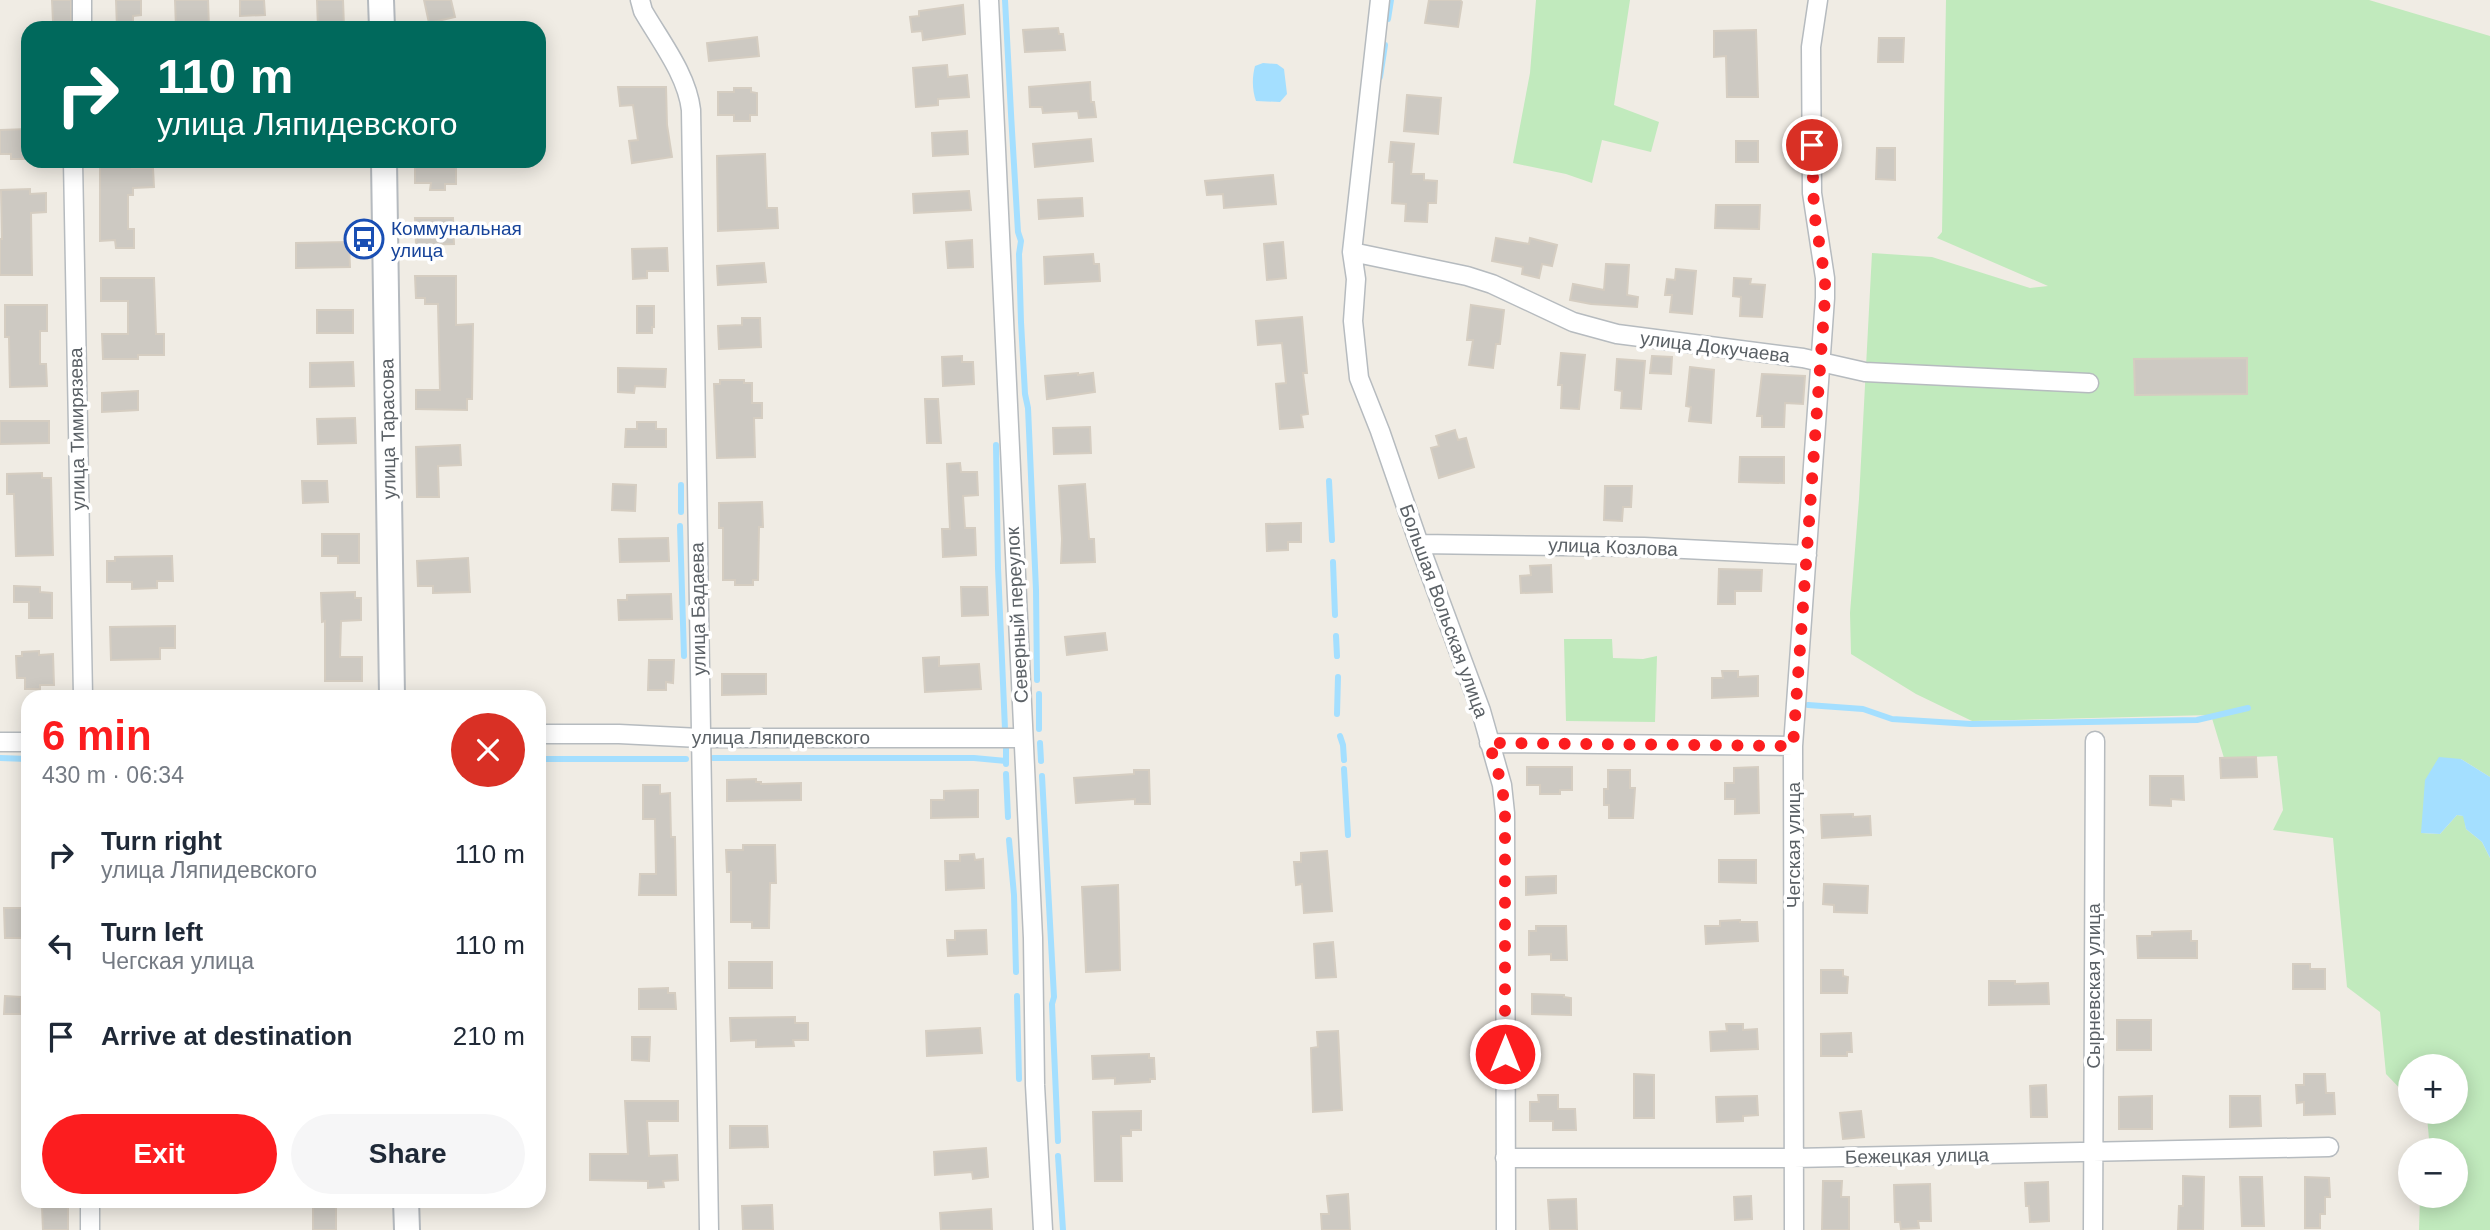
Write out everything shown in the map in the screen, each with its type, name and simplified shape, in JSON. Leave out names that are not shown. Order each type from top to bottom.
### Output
[{"type":"street","points":[[82,0],[82,21]]},
{"type":"street","points":[[381,0],[382,21]]},
{"type":"street","name":"улица Бадаева","points":[[639,0],[684,82],[691,110],[709,1230]]},
{"type":"street","name":"Северный переулок","points":[[989,0],[1033,938],[1035,1085],[1043,1230]]},
{"type":"street","name":"Большая Вольская улица","points":[[1380,0],[1352,253],[1356,279],[1353,321],[1359,378],[1481,711],[1502,785],[1505,813],[1506,1230]]},
{"type":"street","name":"Чегская улица","points":[[1794,1230],[1793,746],[1825,298],[1812,193],[1811,47],[1818,0]]},
{"type":"street","name":"улица Тимирязева","points":[[73,168],[83,690]]},
{"type":"street","name":"улица Тарасова","points":[[384,168],[392,690]]},
{"type":"street","name":"улица Докучаева","points":[[1352,253],[1467,276],[1492,284],[1594,329],[1821,362],[1853,370],[2089,383]]},
{"type":"street","name":"улица Козлова","points":[[1419,544],[1644,547],[1807,555]]},
{"type":"street","name":"улица Ляпидевского","points":[[546,734],[700,738],[1023,738]]},
{"type":"street","name":"Сырневская улица","points":[[2093,1230],[2095,741]]},
{"type":"street","points":[[0,742],[21,742]]},
{"type":"street","points":[[1489,743],[1793,746]]},
{"type":"street","name":"Бежецкая улица","points":[[1505,1158],[1794,1158],[2329,1147]]},
{"type":"street","points":[[90,1208],[90,1230]]},
{"type":"street","points":[[407,1208],[407,1230]]},
{"type":"green space","points":[[1536,0],[1630,0],[1614,105],[1659,122],[1651,152],[1602,140],[1592,183],[1566,174],[1513,163],[1530,73]]},
{"type":"green space","points":[[1946,0],[2369,0],[2490,36],[2490,777],[2461,759],[2421,833],[2440,834],[2457,815],[2464,816],[2466,829],[2482,842],[2490,858],[2490,1230],[2419,1230],[2420,1208],[2468,1208],[2468,1138],[2429,1138],[2428,1124],[2468,1124],[2468,1054],[2398,1054],[2398,1086],[2386,1074],[2380,1012],[2347,987],[2333,838],[2273,830],[2283,810],[2277,756],[2224,758],[2211,715],[1972,721],[1916,694],[1851,654],[1850,613],[1872,253],[1932,257],[2030,288],[2048,286],[1937,238],[1942,232]]},
{"type":"green space","points":[[1564,639],[1612,639],[1613,658],[1643,659],[1657,656],[1655,722],[1566,721]]},
{"type":"water","points":[[1263,63],[1277,64],[1284,69],[1287,94],[1280,102],[1256,101],[1253,88],[1254,70],[1255,66]]},
{"type":"water","points":[[2439,757],[2461,759],[2490,777],[2490,858],[2482,842],[2466,829],[2463,816],[2457,815],[2440,834],[2421,833],[2425,780]]},
{"type":"building","points":[[52,0],[71,0],[71,21],[53,21]]},
{"type":"building","points":[[116,0],[141,0],[141,15],[133,16],[133,21],[117,21]]},
{"type":"building","points":[[175,0],[208,0],[209,21],[176,21]]},
{"type":"building","points":[[240,0],[264,0],[265,15],[240,16]]},
{"type":"building","points":[[317,0],[343,0],[344,21],[318,21]]},
{"type":"building","points":[[424,0],[451,0],[455,17],[429,21]]},
{"type":"building","points":[[1429,0],[1460,0],[1462,2],[1458,27],[1425,23]]},
{"type":"building","points":[[963,5],[965,34],[923,40],[922,31],[912,32],[910,17],[919,16],[919,11]]},
{"type":"building","points":[[1058,28],[1059,34],[1063,34],[1065,50],[1025,52],[1023,30]]},
{"type":"building","points":[[1756,30],[1758,97],[1727,97],[1726,56],[1714,57],[1714,31]]},
{"type":"building","points":[[757,37],[759,56],[709,61],[707,43]]},
{"type":"building","points":[[1879,38],[1904,38],[1903,62],[1878,62]]},
{"type":"building","points":[[947,65],[948,77],[967,75],[969,97],[938,99],[938,105],[916,107],[913,68]]},
{"type":"building","points":[[1090,82],[1091,102],[1094,102],[1096,117],[1079,118],[1078,111],[1043,113],[1042,107],[1030,107],[1029,87]]},
{"type":"building","points":[[618,87],[666,87],[667,125],[672,157],[632,163],[629,141],[638,140],[633,105],[620,106]]},
{"type":"building","points":[[734,88],[751,88],[751,92],[757,93],[757,115],[750,115],[750,121],[734,121],[734,115],[718,115],[718,92],[734,92]]},
{"type":"building","points":[[1407,95],[1441,98],[1438,134],[1404,131]]},
{"type":"building","points":[[21,129],[21,159],[11,159],[11,154],[0,154],[0,130]]},
{"type":"building","points":[[967,131],[968,154],[933,156],[932,133]]},
{"type":"building","points":[[1091,139],[1093,161],[1035,167],[1033,144]]},
{"type":"building","points":[[1736,141],[1758,141],[1758,162],[1736,162]]},
{"type":"building","points":[[1391,142],[1414,144],[1411,174],[1424,174],[1424,180],[1437,181],[1436,203],[1428,203],[1427,222],[1405,221],[1406,204],[1392,203],[1394,162],[1389,162]]},
{"type":"building","points":[[1877,148],[1895,148],[1895,180],[1876,179]]},
{"type":"building","points":[[765,154],[767,208],[777,208],[778,228],[718,231],[717,156]]},
{"type":"building","points":[[100,168],[153,168],[154,187],[133,188],[133,195],[128,195],[128,229],[134,229],[134,248],[116,248],[115,240],[100,241]]},
{"type":"building","points":[[415,168],[456,168],[456,184],[445,184],[445,190],[430,190],[431,183],[415,183]]},
{"type":"building","points":[[1273,175],[1276,204],[1224,208],[1223,194],[1207,195],[1205,181]]},
{"type":"building","points":[[30,189],[30,194],[46,193],[46,212],[31,213],[32,275],[0,275],[1,190]]},
{"type":"building","points":[[969,191],[971,210],[914,213],[913,194]]},
{"type":"building","points":[[1082,198],[1083,216],[1039,219],[1038,200]]},
{"type":"building","points":[[1716,205],[1760,205],[1759,229],[1715,228]]},
{"type":"building","points":[[415,218],[453,218],[454,244],[416,245]]},
{"type":"building","points":[[1496,238],[1529,244],[1530,238],[1557,245],[1552,266],[1542,264],[1539,278],[1522,274],[1523,267],[1492,261]]},
{"type":"building","points":[[972,240],[973,267],[948,268],[946,242]]},
{"type":"building","points":[[349,242],[350,267],[296,268],[296,243]]},
{"type":"building","points":[[1283,242],[1286,278],[1267,280],[1264,244]]},
{"type":"building","points":[[667,248],[668,271],[647,271],[647,278],[633,279],[632,249]]},
{"type":"building","points":[[1093,254],[1094,264],[1099,264],[1100,281],[1045,284],[1044,257]]},
{"type":"building","points":[[764,263],[766,282],[718,285],[717,266]]},
{"type":"building","points":[[1606,264],[1629,265],[1627,295],[1638,297],[1637,307],[1570,300],[1573,284],[1604,290]]},
{"type":"building","points":[[1676,269],[1696,271],[1692,314],[1670,312],[1672,295],[1665,295],[1667,279],[1675,280]]},
{"type":"building","points":[[415,276],[456,276],[456,325],[473,324],[472,399],[467,399],[467,410],[416,409],[416,390],[440,390],[438,304],[425,304],[425,298],[416,298]]},
{"type":"building","points":[[101,278],[154,278],[156,334],[164,334],[164,355],[138,355],[138,359],[103,359],[102,334],[128,334],[128,301],[101,301]]},
{"type":"building","points":[[1734,278],[1751,279],[1750,284],[1765,285],[1762,317],[1740,316],[1741,297],[1733,296]]},
{"type":"building","points":[[5,305],[47,305],[47,331],[40,331],[40,364],[46,364],[47,386],[10,387]]},
{"type":"building","points":[[1471,305],[1504,310],[1500,344],[1496,344],[1493,368],[1469,365],[1473,340],[1467,340]]},
{"type":"building","points":[[637,306],[654,306],[652,333],[637,333]]},
{"type":"building","points":[[317,310],[353,310],[353,333],[317,333]]},
{"type":"building","points":[[1302,317],[1307,373],[1303,373],[1308,414],[1301,415],[1303,427],[1280,429],[1276,384],[1286,383],[1282,343],[1258,345],[1256,321]]},
{"type":"building","points":[[742,318],[760,318],[761,347],[719,349],[718,326],[742,325]]},
{"type":"building","points":[[1561,353],[1585,355],[1579,409],[1561,408],[1562,385],[1558,385]]},
{"type":"building","points":[[962,356],[962,362],[973,362],[974,384],[943,386],[942,357]]},
{"type":"building","points":[[1652,356],[1672,357],[1671,374],[1650,373]]},
{"type":"building","points":[[2247,358],[2247,394],[2135,395],[2134,359]]},
{"type":"building","points":[[1617,359],[1645,361],[1641,409],[1621,408],[1622,391],[1615,390]]},
{"type":"building","points":[[353,362],[354,386],[310,387],[310,363]]},
{"type":"building","points":[[1690,367],[1714,370],[1711,423],[1689,421],[1691,407],[1686,406]]},
{"type":"building","points":[[618,368],[666,369],[665,387],[635,386],[634,393],[618,392]]},
{"type":"building","points":[[1093,373],[1095,392],[1047,399],[1045,376]]},
{"type":"building","points":[[1762,374],[1805,376],[1803,404],[1785,403],[1784,427],[1762,427],[1762,416],[1757,416]]},
{"type":"building","points":[[720,380],[744,380],[744,383],[752,383],[752,403],[762,403],[762,418],[754,418],[755,457],[717,458],[714,384],[720,384]]},
{"type":"building","points":[[138,391],[138,410],[102,412],[102,393]]},
{"type":"building","points":[[925,399],[938,399],[941,443],[927,443]]},
{"type":"building","points":[[355,418],[356,443],[318,444],[317,419]]},
{"type":"building","points":[[0,421],[49,421],[49,443],[0,444]]},
{"type":"building","points":[[637,422],[656,422],[656,429],[666,429],[666,447],[625,447],[626,429],[637,429]]},
{"type":"building","points":[[1090,427],[1091,453],[1054,454],[1053,428]]},
{"type":"building","points":[[1455,430],[1458,440],[1466,438],[1474,467],[1439,478],[1431,448],[1439,446],[1436,436]]},
{"type":"building","points":[[460,445],[461,465],[438,466],[439,497],[417,497],[416,447]]},
{"type":"building","points":[[1740,457],[1784,457],[1784,483],[1739,482]]},
{"type":"building","points":[[960,463],[961,472],[977,472],[978,495],[963,496],[965,528],[975,528],[976,555],[943,557],[942,529],[950,529],[947,464]]},
{"type":"building","points":[[42,473],[42,478],[51,478],[53,555],[16,556],[14,494],[7,494],[7,474]]},
{"type":"building","points":[[302,481],[327,481],[328,502],[303,503]]},
{"type":"building","points":[[613,484],[636,485],[635,511],[612,510]]},
{"type":"building","points":[[1085,484],[1089,539],[1094,539],[1095,562],[1061,563],[1059,486]]},
{"type":"building","points":[[1605,486],[1632,486],[1631,507],[1623,507],[1622,521],[1604,520]]},
{"type":"building","points":[[762,502],[763,527],[759,527],[758,580],[753,580],[753,585],[735,585],[735,580],[723,580],[723,528],[719,528],[719,503]]},
{"type":"building","points":[[1301,523],[1301,542],[1288,542],[1288,550],[1267,551],[1266,524]]},
{"type":"building","points":[[322,534],[359,534],[359,563],[338,563],[338,556],[322,556]]},
{"type":"building","points":[[668,538],[669,561],[620,562],[619,539]]},
{"type":"building","points":[[172,556],[173,581],[157,581],[157,588],[132,589],[132,582],[107,582],[107,561],[115,561],[115,557]]},
{"type":"building","points":[[468,558],[470,592],[433,593],[433,586],[418,586],[417,561]]},
{"type":"building","points":[[1551,565],[1552,592],[1521,593],[1520,576],[1531,575],[1530,566]]},
{"type":"building","points":[[1719,569],[1762,570],[1761,591],[1735,591],[1735,604],[1718,604]]},
{"type":"building","points":[[14,586],[40,587],[40,592],[52,593],[52,618],[29,618],[29,602],[14,602]]},
{"type":"building","points":[[961,587],[987,587],[988,615],[962,616]]},
{"type":"building","points":[[355,592],[355,598],[361,598],[361,620],[341,621],[340,657],[362,657],[362,681],[325,681],[325,621],[322,622],[321,593]]},
{"type":"building","points":[[671,594],[672,619],[619,620],[618,600],[627,600],[627,595]]},
{"type":"building","points":[[175,626],[175,648],[160,648],[160,659],[111,660],[110,627]]},
{"type":"building","points":[[1105,633],[1107,650],[1067,655],[1065,637]]},
{"type":"building","points":[[39,651],[39,655],[53,654],[54,685],[25,689],[25,678],[17,678],[16,656],[22,656],[22,652]]},
{"type":"building","points":[[939,657],[939,666],[979,664],[981,689],[925,692],[923,658]]},
{"type":"building","points":[[649,660],[674,660],[673,683],[666,682],[666,690],[648,690]]},
{"type":"building","points":[[1722,671],[1738,671],[1738,677],[1758,676],[1758,696],[1712,698],[1712,678],[1723,678]]},
{"type":"building","points":[[722,674],[766,674],[766,694],[722,695]]},
{"type":"building","points":[[2256,757],[2257,777],[2221,778],[2220,758]]},
{"type":"building","points":[[1527,767],[1572,767],[1572,790],[1560,790],[1560,794],[1540,794],[1540,785],[1527,785]]},
{"type":"building","points":[[1758,767],[1759,813],[1735,814],[1735,799],[1725,799],[1725,783],[1734,783],[1734,768]]},
{"type":"building","points":[[1134,770],[1149,770],[1150,804],[1135,804],[1135,799],[1076,803],[1074,778],[1134,774]]},
{"type":"building","points":[[1608,770],[1630,770],[1630,788],[1635,788],[1633,818],[1609,818],[1609,805],[1604,805],[1604,789],[1608,789]]},
{"type":"building","points":[[2150,776],[2183,776],[2184,800],[2171,799],[2171,806],[2150,805]]},
{"type":"building","points":[[756,779],[756,782],[761,784],[801,783],[801,800],[727,801],[727,780]]},
{"type":"building","points":[[643,785],[660,785],[660,794],[670,793],[671,837],[675,837],[676,895],[639,895],[640,874],[656,874],[655,819],[643,819]]},
{"type":"building","points":[[978,790],[978,817],[931,818],[931,800],[944,800],[944,791]]},
{"type":"building","points":[[1853,814],[1853,817],[1870,816],[1871,835],[1822,838],[1821,815]]},
{"type":"building","points":[[743,845],[775,845],[776,883],[770,883],[769,928],[752,928],[752,922],[731,922],[731,872],[727,872],[726,850],[743,850]]},
{"type":"building","points":[[1327,851],[1332,911],[1304,913],[1302,884],[1296,885],[1294,862],[1301,862],[1301,853]]},
{"type":"building","points":[[974,854],[975,860],[983,859],[984,888],[946,890],[945,861],[960,861],[960,855]]},
{"type":"building","points":[[1719,860],[1756,860],[1756,883],[1719,882]]},
{"type":"building","points":[[1556,876],[1556,893],[1526,895],[1526,877]]},
{"type":"building","points":[[1824,884],[1868,886],[1867,913],[1834,912],[1834,905],[1823,904]]},
{"type":"building","points":[[1118,885],[1120,970],[1086,972],[1082,887]]},
{"type":"building","points":[[4,908],[21,908],[21,938],[5,938]]},
{"type":"building","points":[[1720,921],[1757,922],[1758,941],[1706,944],[1705,926],[1720,926]]},
{"type":"building","points":[[1536,926],[1566,926],[1567,960],[1551,960],[1551,954],[1529,955],[1529,931],[1536,931]]},
{"type":"building","points":[[986,930],[987,954],[948,956],[947,940],[955,940],[955,931]]},
{"type":"building","points":[[2191,931],[2191,941],[2197,941],[2197,958],[2138,958],[2137,936],[2152,936],[2152,932]]},
{"type":"building","points":[[1333,942],[1336,977],[1316,978],[1314,944]]},
{"type":"building","points":[[729,962],[772,962],[772,988],[729,988]]},
{"type":"building","points":[[2293,964],[2310,964],[2310,969],[2325,969],[2325,989],[2293,989]]},
{"type":"building","points":[[1821,970],[1843,970],[1843,976],[1848,977],[1847,993],[1821,993]]},
{"type":"building","points":[[1989,981],[2015,981],[2015,984],[2048,983],[2049,1004],[1989,1005]]},
{"type":"building","points":[[668,988],[668,993],[675,993],[676,1009],[639,1009],[639,989]]},
{"type":"building","points":[[1532,994],[1564,995],[1571,998],[1571,1015],[1532,1014]]},
{"type":"building","points":[[5,996],[21,997],[21,1014],[4,1014]]},
{"type":"building","points":[[795,1017],[795,1023],[808,1023],[808,1040],[793,1040],[794,1046],[756,1047],[756,1040],[731,1041],[730,1018]]},
{"type":"building","points":[[2117,1020],[2151,1020],[2151,1050],[2117,1050]]},
{"type":"building","points":[[1726,1024],[1743,1024],[1743,1030],[1757,1029],[1758,1049],[1711,1051],[1710,1032],[1727,1031]]},
{"type":"building","points":[[980,1028],[982,1053],[927,1056],[926,1031]]},
{"type":"building","points":[[1338,1031],[1342,1110],[1313,1112],[1311,1048],[1318,1047],[1317,1032]]},
{"type":"building","points":[[1851,1033],[1852,1052],[1847,1052],[1847,1056],[1821,1056],[1821,1034]]},
{"type":"building","points":[[632,1037],[650,1037],[649,1061],[632,1060]]},
{"type":"building","points":[[1149,1054],[1149,1058],[1154,1058],[1155,1079],[1150,1079],[1150,1082],[1115,1084],[1115,1078],[1093,1079],[1092,1056]]},
{"type":"building","points":[[1634,1074],[1654,1075],[1654,1118],[1634,1118]]},
{"type":"building","points":[[2304,1074],[2325,1074],[2326,1093],[2334,1093],[2335,1114],[2304,1115],[2304,1102],[2297,1103],[2296,1085],[2304,1085]]},
{"type":"building","points":[[2046,1085],[2047,1117],[2031,1117],[2030,1086]]},
{"type":"building","points":[[1538,1095],[1558,1095],[1558,1109],[1575,1109],[1576,1130],[1553,1130],[1553,1121],[1530,1121],[1530,1102],[1539,1102]]},
{"type":"building","points":[[1757,1096],[1758,1115],[1743,1116],[1743,1121],[1717,1122],[1716,1097]]},
{"type":"building","points":[[2152,1096],[2152,1129],[2119,1129],[2119,1097]]},
{"type":"building","points":[[2230,1096],[2260,1096],[2261,1126],[2230,1127]]},
{"type":"building","points":[[625,1101],[678,1101],[678,1121],[647,1121],[649,1156],[677,1155],[678,1180],[663,1181],[664,1187],[648,1188],[648,1181],[590,1180],[590,1154],[628,1154]]},
{"type":"building","points":[[1141,1111],[1141,1130],[1131,1130],[1131,1136],[1121,1136],[1122,1181],[1095,1181],[1093,1112]]},
{"type":"building","points":[[1861,1111],[1864,1137],[1843,1139],[1840,1113]]},
{"type":"building","points":[[730,1126],[767,1126],[768,1147],[730,1148]]},
{"type":"building","points":[[986,1148],[988,1177],[973,1179],[972,1172],[935,1175],[934,1152]]},
{"type":"building","points":[[2183,1176],[2204,1177],[2203,1230],[2178,1230],[2179,1206],[2183,1206]]},
{"type":"building","points":[[2240,1177],[2262,1177],[2264,1226],[2242,1226]]},
{"type":"building","points":[[2305,1177],[2329,1178],[2330,1197],[2325,1197],[2325,1214],[2320,1214],[2320,1228],[2305,1228]]},
{"type":"building","points":[[1823,1181],[1842,1181],[1841,1197],[1849,1197],[1849,1230],[1822,1230]]},
{"type":"building","points":[[2048,1182],[2049,1221],[2030,1222],[2025,1183]]},
{"type":"building","points":[[1930,1184],[1931,1221],[1918,1221],[1919,1228],[1901,1229],[1900,1222],[1895,1222],[1894,1185]]},
{"type":"building","points":[[1348,1194],[1350,1230],[1322,1230],[1321,1214],[1329,1214],[1327,1196]]},
{"type":"building","points":[[1751,1196],[1752,1219],[1735,1220],[1734,1197]]},
{"type":"building","points":[[1576,1199],[1577,1230],[1550,1230],[1548,1200]]},
{"type":"building","points":[[772,1205],[773,1230],[743,1230],[742,1206]]},
{"type":"building","points":[[42,1208],[68,1208],[68,1230],[43,1230]]},
{"type":"building","points":[[313,1208],[336,1208],[336,1230],[313,1230]]},
{"type":"building","points":[[991,1209],[992,1230],[941,1230],[940,1213]]},
{"type":"waterway","points":[[1005,0],[1018,232],[1021,241],[1021,322],[1028,408],[1037,680]]},
{"type":"waterway","points":[[1388,19],[1391,0]]},
{"type":"waterway","points":[[1380,77],[1385,45]]},
{"type":"waterway","points":[[996,445],[1005,729]]},
{"type":"waterway","points":[[1329,481],[1332,540]]},
{"type":"waterway","points":[[681,485],[681,512]]},
{"type":"waterway","points":[[680,526],[684,656]]},
{"type":"waterway","points":[[1333,562],[1335,615]]},
{"type":"waterway","points":[[1336,636],[1337,656]]},
{"type":"waterway","points":[[1337,714],[1338,677]]},
{"type":"waterway","points":[[1039,694],[1039,729]]},
{"type":"waterway","points":[[1808,705],[1863,709],[1892,719],[1971,724],[2197,720],[2248,708]]},
{"type":"waterway","points":[[1340,736],[1344,760]]},
{"type":"waterway","points":[[1040,743],[1041,761]]},
{"type":"waterway","points":[[1006,747],[1006,764]]},
{"type":"waterway","points":[[0,758],[21,759]]},
{"type":"waterway","points":[[713,758],[974,758],[1006,761]]},
{"type":"waterway","points":[[546,759],[686,759]]},
{"type":"waterway","points":[[1344,769],[1348,835]]},
{"type":"waterway","points":[[1006,774],[1008,817]]},
{"type":"waterway","points":[[1042,776],[1054,997],[1052,1004],[1058,1141]]},
{"type":"waterway","points":[[1009,840],[1016,972]]},
{"type":"waterway","points":[[1017,996],[1019,1079]]},
{"type":"waterway","points":[[1058,1156],[1063,1230]]},
{"type":"place","name":"Коммунальная улица","points":[[364,239]]},
{"type":"route","points":[[1505,1054],[1505,813],[1502,785],[1489,743],[1793,746],[1825,298],[1825,278],[1812,193],[1812,145]]}]
